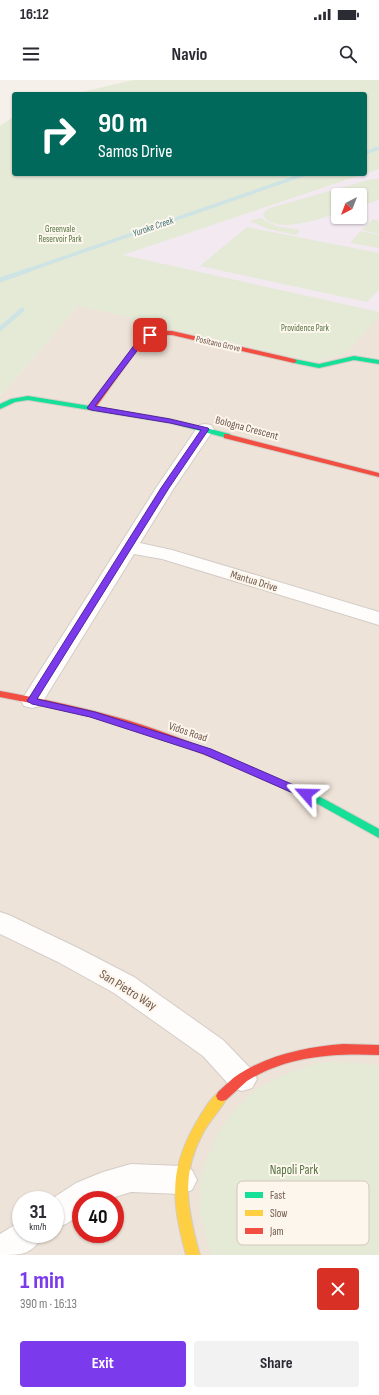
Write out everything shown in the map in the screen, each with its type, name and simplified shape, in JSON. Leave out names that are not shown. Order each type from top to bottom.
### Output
[{"type":"street","name":"Positano Grove","points":[[91,408],[141,341],[158,332],[314,366],[325,366],[356,358],[379,362]]},
{"type":"street","name":"Bologna Crescent","points":[[0,407],[13,400],[28,398],[170,421],[379,475]]},
{"type":"street","points":[[32,701],[165,488],[205,429]]},
{"type":"street","name":"Mantua Drive","points":[[128,547],[165,554],[379,619]]},
{"type":"street","name":"Vidos Road","points":[[0,694],[78,710],[207,751],[320,801],[379,834]]},
{"type":"street","name":"San Pietro Way","points":[[0,922],[62,952],[124,985],[213,1048],[242,1079]]},
{"type":"street","points":[[193,1255],[182,1218],[181,1180],[198,1127],[215,1103],[242,1079],[259,1068],[298,1053],[326,1048],[379,1050]]},
{"type":"street","points":[[64,1208],[87,1193],[103,1186],[131,1178],[181,1180]]},
{"type":"street","points":[[0,1253],[14,1243]]},
{"type":"shaded area","points":[[379,169],[379,312],[122,255],[358,176],[367,176],[367,173]]},
{"type":"shaded area","points":[[122,255],[379,312],[379,1255],[0,1255],[0,396]]},
{"type":"green space","points":[[134,80],[379,80],[379,169],[367,173],[367,92],[82,92]]},
{"type":"green space","name":"Greenvale Reservoir Park","points":[[12,118],[12,176],[358,176],[123,255],[379,312],[379,317],[346,353],[319,361],[311,361],[162,327],[130,323],[133,318],[78,306],[0,396],[0,126]]},
{"type":"green space","points":[[372,179],[379,179],[379,200],[367,204],[367,188],[340,188]]},
{"type":"green space","points":[[331,191],[331,215],[310,221],[288,225],[277,224],[269,221],[263,215],[265,211],[270,208]]},
{"type":"green space","points":[[260,218],[276,226],[300,230],[296,235],[268,229],[250,221]]},
{"type":"green space","points":[[373,219],[379,221],[379,234],[362,230]]},
{"type":"green space","points":[[247,227],[379,253],[379,290],[367,302],[200,266]]},
{"type":"green space","points":[[361,231],[379,235],[379,248],[350,243]]},
{"type":"green space","name":"Napoli Park","points":[[320,1062],[347,1062],[379,1065],[379,1255],[211,1255],[200,1216],[201,1175],[214,1141],[228,1118],[249,1095],[274,1079]]},
{"type":"waterway","name":"Yuroke Creek","points":[[367,152],[379,148]]},
{"type":"waterway","name":"Yuroke Creek","points":[[26,271],[299,176]]},
{"type":"waterway","name":"Yuroke Creek","points":[[0,280],[29,270]]},
{"type":"waterway","points":[[0,329],[22,310]]},
{"type":"traffic: fast","points":[[294,361],[319,366],[354,358],[379,362]]},
{"type":"traffic: fast","points":[[0,407],[13,400],[28,398],[170,421],[227,436]]},
{"type":"traffic: fast","points":[[263,776],[320,801],[379,834]]},
{"type":"traffic: slow","points":[[193,1255],[181,1198],[183,1170],[187,1156],[198,1131],[205,1118],[222,1096]]},
{"type":"traffic: jam","points":[[91,408],[141,341],[155,333],[172,333],[294,361]]},
{"type":"traffic: jam","points":[[227,436],[379,475]]},
{"type":"traffic: jam","points":[[0,694],[101,716],[148,730],[218,756],[263,776]]},
{"type":"traffic: jam","points":[[222,1096],[243,1078],[259,1069],[291,1056],[326,1050],[379,1050]]},
{"type":"route","points":[[150,335],[141,341],[91,408],[170,421],[205,429],[165,488],[32,701],[92,714],[207,751],[306,794]]},
{"type":"park label","name":"Providence Park","points":[[305,328]]}]
